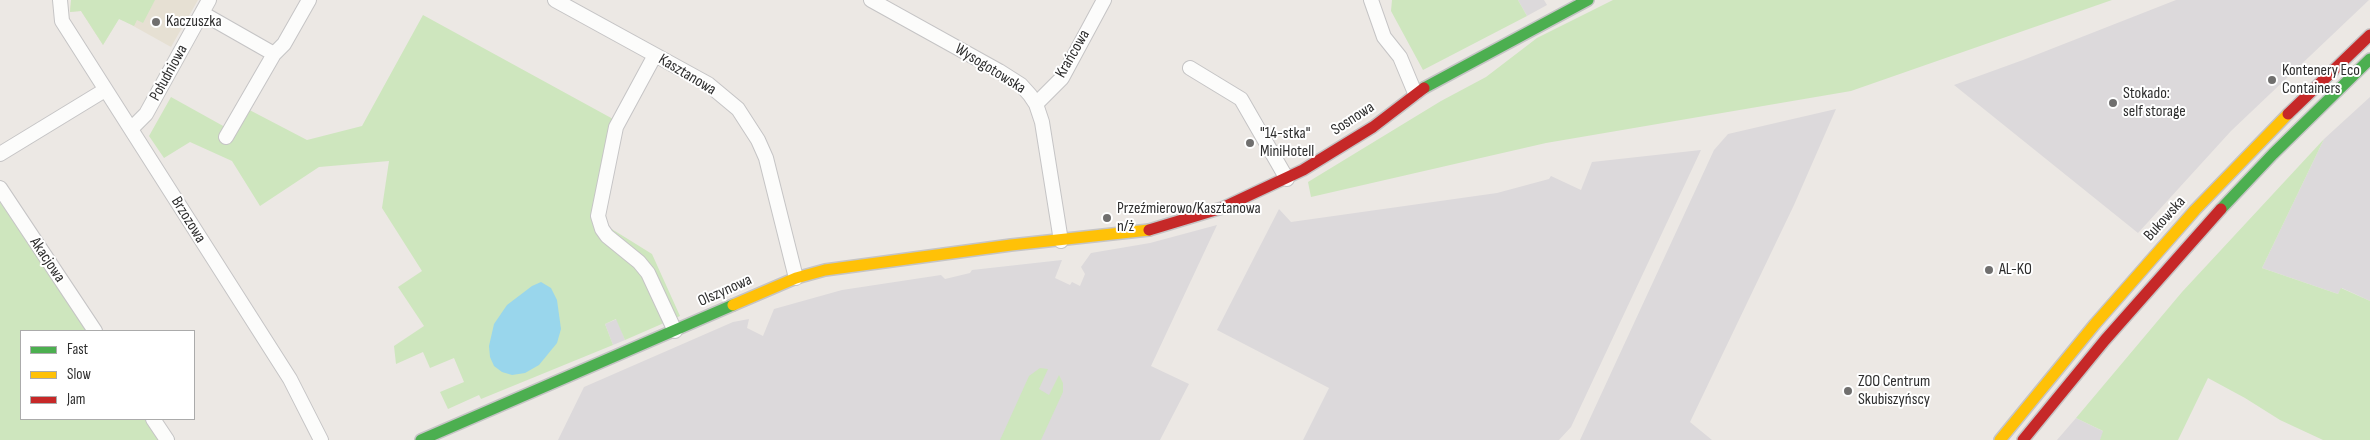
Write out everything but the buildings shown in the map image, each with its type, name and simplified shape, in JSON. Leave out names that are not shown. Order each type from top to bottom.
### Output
[{"type":"street","name":"Brzozowa","points":[[60,0],[62,21],[290,379],[321,440]]},
{"type":"street","name":"Południowa","points":[[131,129],[146,114],[209,0]]},
{"type":"street","points":[[226,137],[274,54],[284,44],[309,0]]},
{"type":"street","name":"Kasztanowa","points":[[555,0],[708,84],[738,109],[758,140],[766,158],[796,278]]},
{"type":"street","name":"Wysogotowska","points":[[871,0],[999,71],[1020,85],[1036,104],[1042,122],[1061,241]]},
{"type":"street","name":"Krańcowa","points":[[1036,104],[1062,78],[1104,0]]},
{"type":"street","points":[[1371,0],[1384,37],[1400,57],[1415,93]]},
{"type":"street","name":"Sosnowa","points":[[1061,241],[1150,230],[1222,208],[1287,179],[1373,126],[1415,93],[1588,0]]},
{"type":"street","points":[[202,13],[274,54]]},
{"type":"street","name":"Bukowska","points":[[2000,440],[2095,324],[2195,210],[2301,101],[2370,35]]},
{"type":"street","points":[[655,55],[616,127],[598,216],[602,229],[607,236],[639,262],[648,273],[675,331]]},
{"type":"street","name":"Bukowska","points":[[2023,440],[2105,340],[2183,250],[2273,154],[2370,59]]},
{"type":"street","points":[[1190,68],[1241,99],[1287,179]]},
{"type":"street","points":[[0,154],[105,90]]},
{"type":"street","name":"Akacjowa","points":[[0,188],[94,330]]},
{"type":"street","name":"Olszynowa","points":[[421,440],[796,278],[825,270],[1028,242],[1061,241]]},
{"type":"street","points":[[154,420],[167,440]]},
{"type":"shaded area","name":"Kaczuszka","points":[[71,0],[198,0],[171,47],[119,18],[103,45],[81,11],[70,12]]},
{"type":"shaded area","points":[[1518,0],[1544,0],[1547,5],[1527,16]]},
{"type":"shaded area","name":"Stokado: self storage","points":[[2176,0],[2369,0],[2231,131],[2138,233],[1954,85],[2023,60]]},
{"type":"shaded area","points":[[2370,97],[2370,301],[2342,288],[2338,294],[2262,268],[2324,139]]},
{"type":"shaded area","points":[[1836,109],[1794,205],[1690,422],[1712,440],[1580,440],[1714,150],[1728,134]]},
{"type":"shaded area","points":[[1701,150],[1571,427],[1559,440],[1303,440],[1329,388],[1217,330],[1279,209],[1291,222],[1497,193],[1549,179],[1551,176],[1581,190],[1592,162]]},
{"type":"shaded area","points":[[1217,225],[1151,366],[1189,384],[1160,440],[558,440],[584,387],[733,322],[749,319],[747,328],[763,336],[774,309],[842,290],[941,275],[945,279],[970,273],[972,270],[1062,260],[1055,278],[1070,285],[1072,282],[1080,286],[1085,274],[1081,267],[1091,253],[1150,243]]},
{"type":"shaded area","points":[[617,319],[625,340],[613,345],[605,324]]},
{"type":"shaded area","points":[[2076,418],[2121,440],[2057,440]]},
{"type":"green space","points":[[71,0],[155,0],[143,23],[137,20],[134,26],[119,19],[103,45],[81,11],[70,12]]},
{"type":"green space","points":[[1392,0],[1518,0],[1527,16],[1423,70],[1391,11]]},
{"type":"green space","points":[[1613,0],[2112,0],[1851,91],[1546,143],[1311,197],[1308,182],[1441,101],[1486,77],[1537,38]]},
{"type":"green space","points":[[423,15],[613,119],[594,218],[652,254],[680,316],[625,340],[616,319],[605,324],[613,345],[481,399],[479,395],[448,409],[440,392],[464,382],[454,358],[430,368],[423,352],[396,364],[394,346],[424,326],[398,287],[422,271],[382,208],[389,161],[319,167],[260,206],[232,161],[190,142],[164,158],[149,136],[171,97],[225,127],[238,104],[307,140],[362,126]]},
{"type":"green space","points":[[2324,139],[2262,268],[2338,294],[2341,288],[2370,301],[2370,440],[2323,440],[2280,420],[2208,378],[2178,440],[2100,440],[2103,431],[2076,418],[2182,292]]},
{"type":"green space","points":[[0,202],[86,330],[20,330],[20,420],[148,420],[161,440],[0,440]]},
{"type":"green space","points":[[1040,368],[1048,369],[1039,389],[1049,395],[1059,375],[1063,383],[1063,392],[1041,440],[1000,440],[1029,376]]},
{"type":"water","points":[[541,282],[551,288],[557,300],[561,329],[557,343],[539,365],[525,373],[512,375],[502,372],[494,366],[490,357],[489,346],[494,324],[507,305],[532,286]]},
{"type":"traffic: fast","points":[[1424,88],[1588,0]]},
{"type":"traffic: fast","points":[[2221,209],[2273,154],[2370,59]]},
{"type":"traffic: fast","points":[[421,440],[733,305]]},
{"type":"traffic: slow","points":[[2000,440],[2095,324],[2195,210],[2288,114]]},
{"type":"traffic: slow","points":[[733,305],[796,278],[825,270],[1011,245],[1149,230]]},
{"type":"traffic: jam","points":[[2288,114],[2370,35]]},
{"type":"traffic: jam","points":[[1149,230],[1222,208],[1303,170],[1373,127],[1424,88]]},
{"type":"traffic: jam","points":[[2023,440],[2105,340],[2221,209]]},
{"type":"place","name":"Kaczuszka","points":[[156,22]]},
{"type":"place","name":"Kontenery Eco Containers","points":[[2272,80]]},
{"type":"place","name":"Stokado: self storage","points":[[2113,103]]},
{"type":"place","name":"\"14-stka\" MiniHotell","points":[[1250,143]]},
{"type":"place","name":"Przeźmierowo/Kasztanowa n/ż","points":[[1107,218]]},
{"type":"place","name":"AL-KO","points":[[1989,270]]},
{"type":"place","name":"ZOO Centrum Skubiszyńscy","points":[[1848,391]]}]
